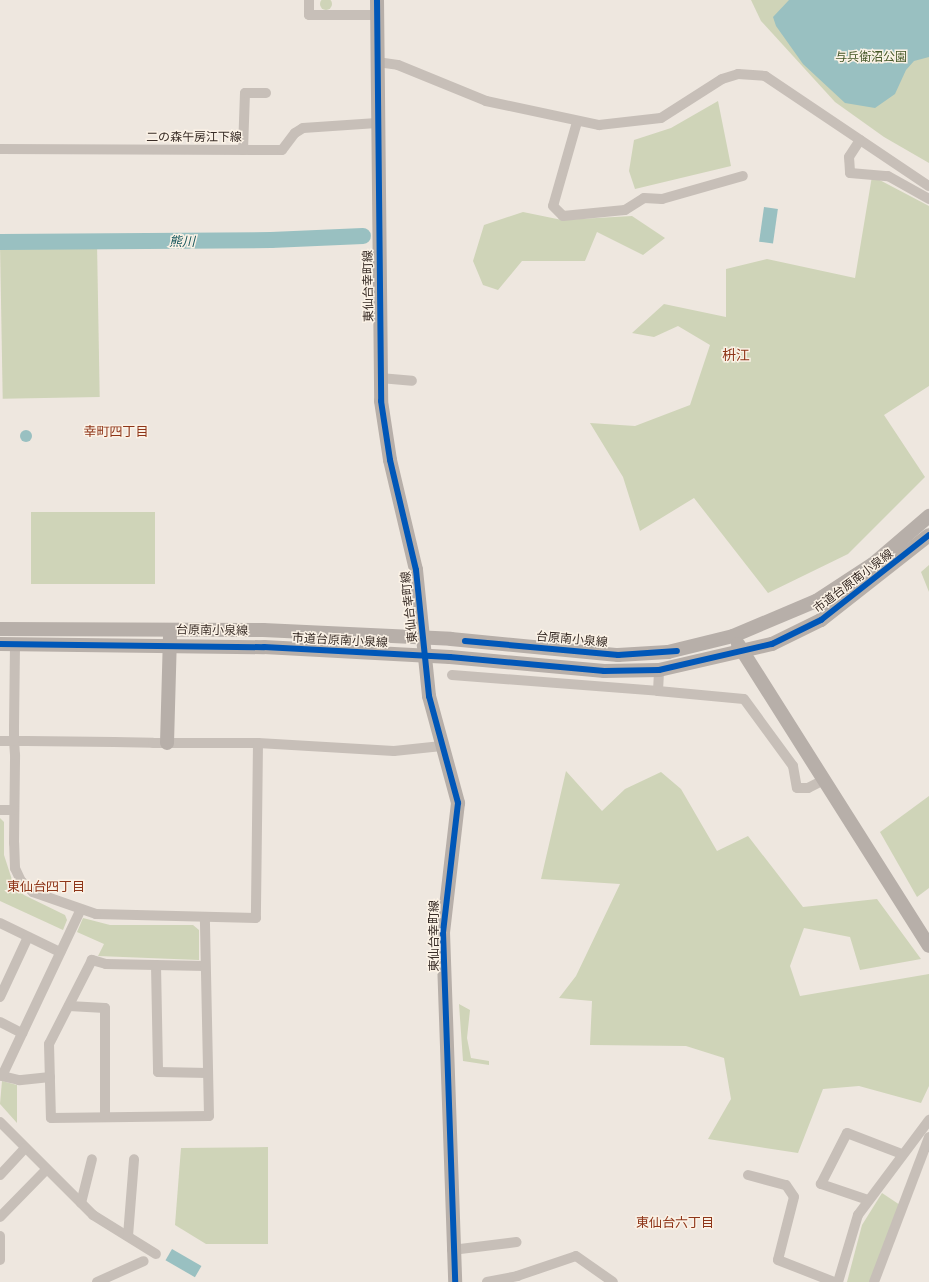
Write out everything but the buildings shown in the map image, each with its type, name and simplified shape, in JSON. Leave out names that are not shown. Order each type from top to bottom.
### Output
[{"type":"street","points":[[309,0],[309,15],[377,15]]},
{"type":"street","name":"東仙台幸町線","points":[[377,0],[380,378],[389,452],[416,570],[429,696],[458,803],[443,932],[452,1250],[455,1282]]},
{"type":"street","points":[[377,62],[398,65],[486,100],[577,122],[600,125],[661,118],[722,79],[738,74],[755,75],[776,81],[929,186]]},
{"type":"street","points":[[243,150],[245,93],[266,93]]},
{"type":"street","points":[[577,122],[553,206],[563,216],[625,210],[644,198],[662,199],[743,176]]},
{"type":"street","name":"二の森午房江下線","points":[[0,149],[282,150],[295,132],[303,128],[377,123]]},
{"type":"street","points":[[860,140],[848,157],[850,173],[888,176],[929,199]]},
{"type":"street","points":[[380,378],[412,381]]},
{"type":"street","name":"台原南小泉線","points":[[0,629],[170,629],[423,637],[644,654],[677,650],[733,636],[816,601],[873,564],[929,516]]},
{"type":"street","name":"市道台原南小泉線","points":[[0,644],[170,644],[425,656],[604,671],[659,670],[772,644],[821,620],[929,535]]},
{"type":"street","points":[[167,743],[170,629]]},
{"type":"street","points":[[733,636],[822,781],[929,946]]},
{"type":"street","points":[[15,644],[15,868],[21,881],[33,892],[80,911],[256,918],[258,743]]},
{"type":"street","points":[[658,691],[659,670]]},
{"type":"street","points":[[452,675],[744,699],[793,766],[794,785],[800,789],[822,781]]},
{"type":"street","points":[[0,741],[258,743],[394,751],[442,746]]},
{"type":"street","points":[[0,810],[14,810]]},
{"type":"street","points":[[50,1078],[19,1080],[1,1075],[80,911]]},
{"type":"street","points":[[205,917],[209,1116],[51,1118],[49,1044],[92,960],[156,965],[205,966]]},
{"type":"street","points":[[0,923],[60,952]]},
{"type":"street","points":[[0,997],[28,937]]},
{"type":"street","points":[[156,965],[158,1072],[208,1073]]},
{"type":"street","points":[[69,1006],[105,1008],[105,1117]]},
{"type":"street","points":[[0,1022],[22,1033]]},
{"type":"street","points":[[838,1282],[858,1215],[929,1119]]},
{"type":"street","points":[[2,1127],[81,1203],[156,1254]]},
{"type":"street","points":[[868,1200],[821,1184],[847,1133],[902,1154]]},
{"type":"street","points":[[874,1282],[929,1137]]},
{"type":"street","points":[[0,1175],[25,1148]]},
{"type":"street","points":[[81,1203],[92,1159]]},
{"type":"street","points":[[128,1236],[134,1160]]},
{"type":"street","points":[[0,1217],[46,1170]]},
{"type":"street","points":[[748,1175],[786,1185],[794,1197],[778,1260],[834,1282]]},
{"type":"street","points":[[0,1236],[0,1260]]},
{"type":"street","points":[[452,1250],[517,1242]]},
{"type":"street","points":[[487,1282],[517,1276],[576,1256],[613,1282]]},
{"type":"street","points":[[98,1282],[144,1261]]},
{"type":"green space","points":[[324,-2],[328,-2],[332,4],[328,10],[324,10],[320,6],[320,2]]},
{"type":"green space","name":"与兵衛沼公園","points":[[751,0],[929,0],[929,163],[884,137],[835,102],[761,21]]},
{"type":"green space","points":[[718,101],[731,166],[635,189],[629,171],[634,140],[671,128]]},
{"type":"green space","points":[[872,176],[929,206],[929,386],[884,415],[925,477],[848,554],[768,593],[694,498],[640,531],[623,477],[590,423],[635,426],[690,405],[710,345],[678,326],[654,337],[632,333],[664,304],[726,317],[726,269],[767,259],[855,278]]},
{"type":"green space","points":[[523,212],[562,220],[632,216],[665,238],[643,255],[597,232],[585,261],[522,261],[498,290],[483,285],[473,261],[484,225]]},
{"type":"green space","points":[[97,242],[100,397],[3,399],[0,244]]},
{"type":"green space","points":[[31,512],[155,512],[155,584],[31,584]]},
{"type":"green space","points":[[929,565],[929,592],[921,572]]},
{"type":"green space","points":[[566,771],[602,811],[625,789],[661,772],[681,789],[717,851],[748,836],[803,907],[877,899],[921,959],[860,970],[850,937],[804,928],[790,966],[800,996],[929,974],[929,1086],[921,1103],[859,1086],[823,1089],[798,1153],[708,1139],[731,1099],[724,1058],[686,1046],[590,1045],[592,1001],[559,998],[576,976],[620,884],[541,879]]},
{"type":"green space","points":[[929,796],[929,888],[917,897],[880,832]]},
{"type":"green space","points":[[0,818],[4,822],[4,855],[14,886],[24,895],[65,915],[67,920],[63,930],[0,901]]},
{"type":"green space","points":[[83,918],[110,925],[193,925],[199,930],[199,960],[98,956],[104,944],[77,932]]},
{"type":"green space","points":[[459,1004],[470,1010],[467,1038],[471,1058],[489,1061],[489,1065],[463,1061]]},
{"type":"green space","points":[[2,1081],[17,1085],[17,1123],[0,1104]]},
{"type":"green space","points":[[268,1147],[268,1244],[206,1244],[175,1225],[181,1148]]},
{"type":"green space","points":[[882,1193],[900,1205],[870,1282],[847,1282],[862,1225]]},
{"type":"water","name":"与兵衛沼公園","points":[[789,0],[929,0],[929,57],[914,61],[906,70],[895,94],[875,108],[845,103],[803,64],[776,26],[773,17]]},
{"type":"water","points":[[764,207],[778,209],[773,244],[759,242]]},
{"type":"water","points":[[26,430],[30,432],[32,436],[30,440],[26,442],[22,440],[20,436],[22,432]]},
{"type":"water","points":[[172,1249],[201,1266],[195,1277],[166,1260]]},
{"type":"waterway","name":"熊川","points":[[0,242],[271,240],[363,236]]},
{"type":"cycle path","points":[[377,0],[381,401],[390,460],[416,570],[429,696],[458,803],[443,932],[455,1282]]},
{"type":"cycle path","points":[[0,644],[264,647],[450,657],[604,671],[659,670],[772,644],[821,620],[929,535]]},
{"type":"cycle path","points":[[465,641],[618,655],[677,651]]},
{"type":"district","name":"枡江","points":[[736,355]]},
{"type":"district","name":"幸町四丁目","points":[[116,431]]},
{"type":"district","name":"東仙台四丁目","points":[[46,886]]},
{"type":"district","name":"東仙台六丁目","points":[[675,1222]]}]
